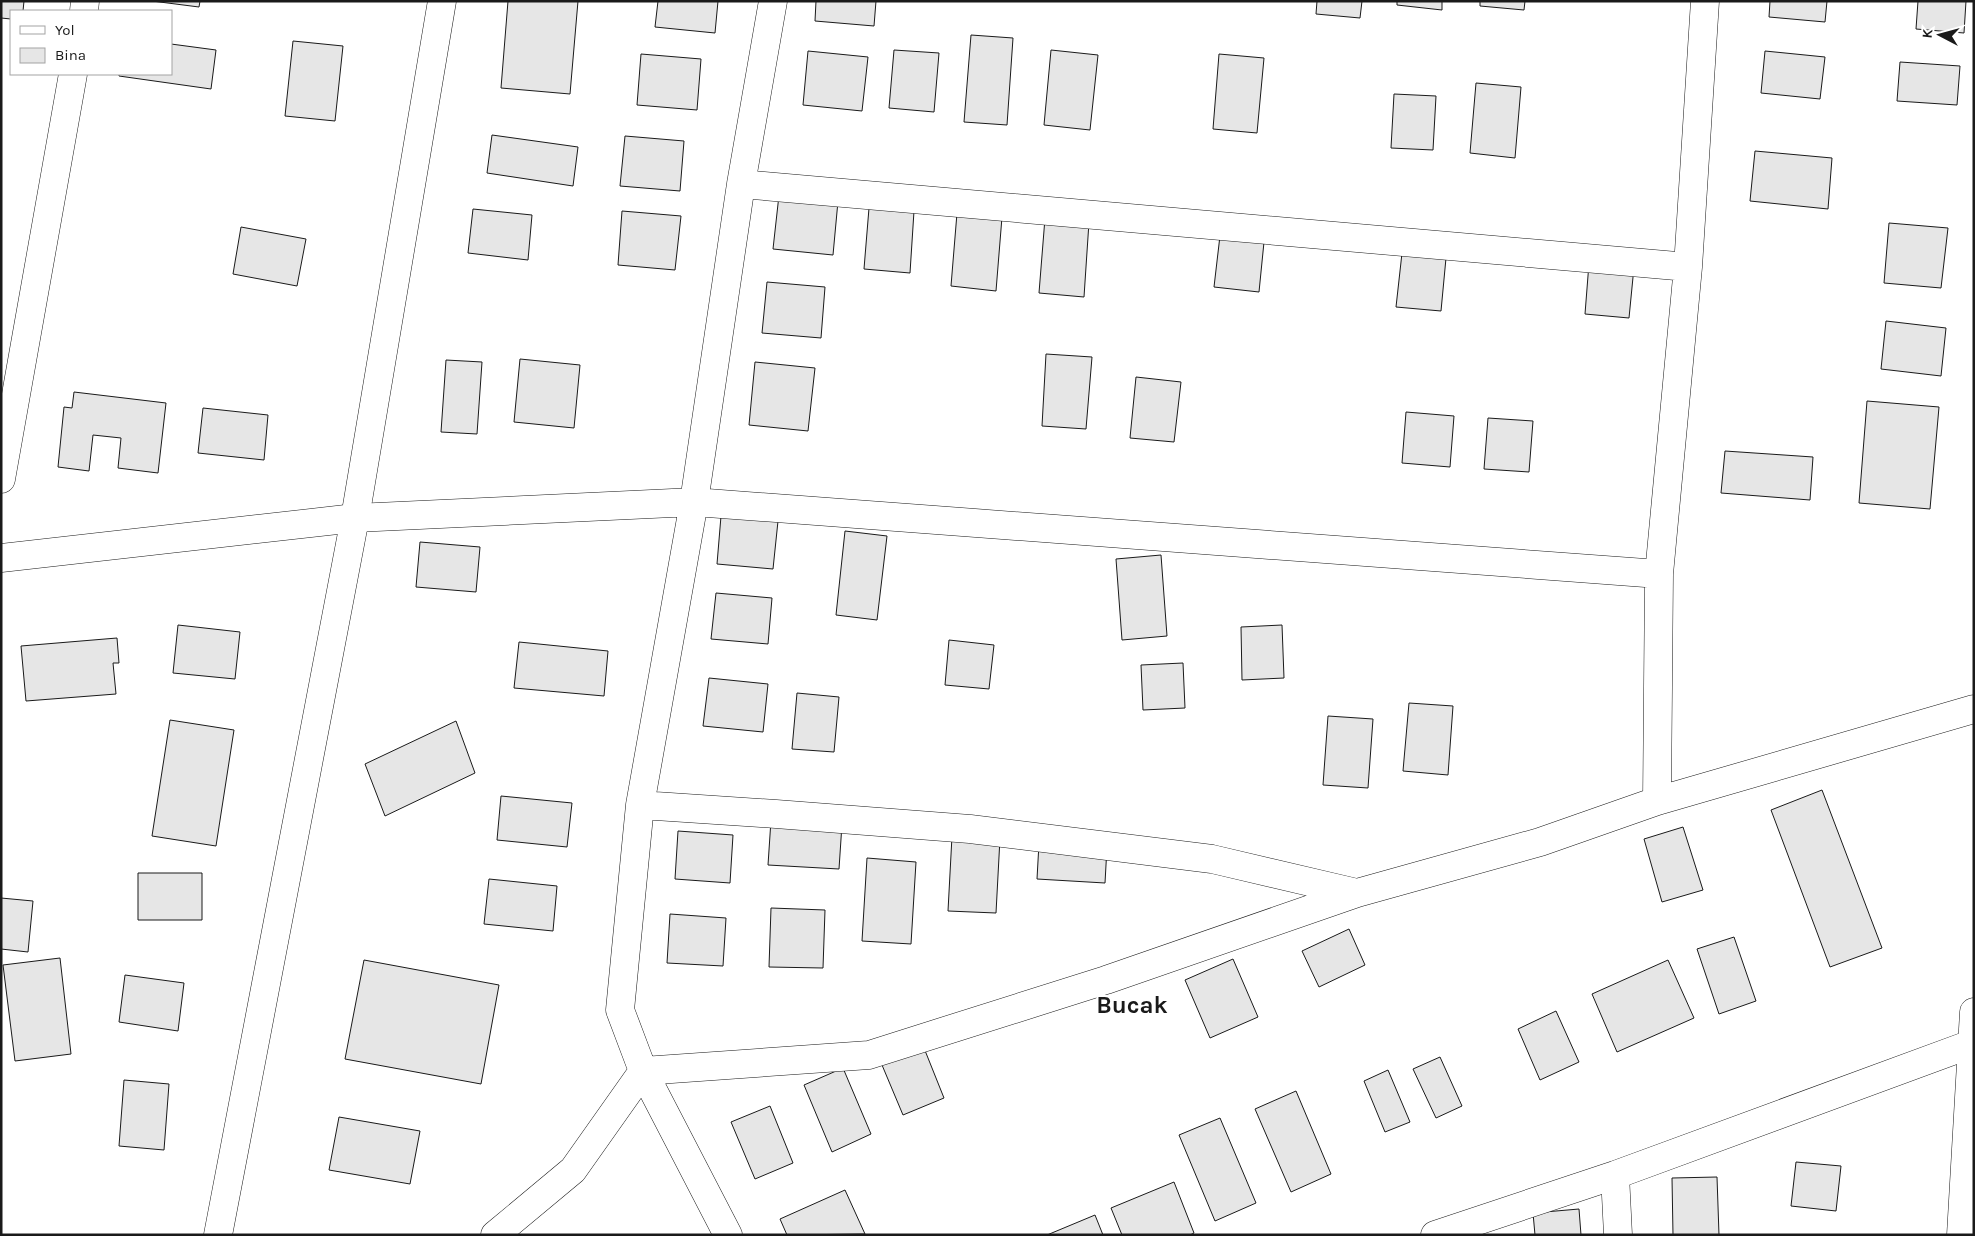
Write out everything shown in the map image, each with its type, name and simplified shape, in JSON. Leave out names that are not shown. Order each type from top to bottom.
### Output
[{"type":"street","points":[[218,1235],[355,518],[442,1]]},
{"type":"street","points":[[728,1235],[643,1071],[620,1010],[640,806],[694,502],[741,184],[773,1]]},
{"type":"street","points":[[1657,801],[1659,574],[1688,267],[1706,1]]},
{"type":"street","points":[[1,479],[73,75]]},
{"type":"street","points":[[741,184],[1688,267]]},
{"type":"street","points":[[1,558],[355,518],[694,502],[1659,574]]},
{"type":"street","points":[[643,1071],[869,1055],[1106,980],[1357,893],[1540,842],[1657,801],[1974,709]]},
{"type":"street","points":[[640,806],[970,829],[1212,859],[1357,893]]},
{"type":"street","points":[[1961,1235],[1974,1012]]},
{"type":"street","points":[[1434,1235],[1615,1175],[1973,1044]]},
{"type":"street","points":[[495,1235],[573,1170],[643,1071]]},
{"type":"street","points":[[1615,1175],[1618,1235]]},
{"type":"building","points":[[1,1],[24,1],[23,10],[10,10],[10,19],[1,18]]},
{"type":"building","points":[[152,1],[200,1],[199,7]]},
{"type":"building","points":[[508,1],[578,1],[570,94],[501,88]]},
{"type":"building","points":[[658,1],[718,1],[715,33],[655,27]]},
{"type":"building","points":[[816,1],[876,1],[874,26],[815,21]]},
{"type":"building","points":[[1317,1],[1362,1],[1360,18],[1316,14]]},
{"type":"building","points":[[1397,1],[1442,1],[1442,10],[1397,5]]},
{"type":"building","points":[[1480,1],[1525,1],[1524,10],[1480,6]]},
{"type":"building","points":[[1770,1],[1827,1],[1825,22],[1769,17]]},
{"type":"building","points":[[1918,1],[1966,1],[1964,33],[1916,29]]},
{"type":"building","points":[[971,35],[1013,38],[1007,125],[964,122]]},
{"type":"building","points":[[293,41],[343,46],[335,121],[285,116]]},
{"type":"building","points":[[172,44],[216,50],[211,89],[119,76],[172,75]]},
{"type":"building","points":[[894,50],[939,53],[934,112],[889,108]]},
{"type":"building","points":[[1051,50],[1098,55],[1090,130],[1044,125]]},
{"type":"building","points":[[808,51],[868,57],[862,111],[803,105]]},
{"type":"building","points":[[1765,51],[1825,57],[1820,99],[1761,93]]},
{"type":"building","points":[[641,54],[701,59],[697,110],[637,105]]},
{"type":"building","points":[[1219,54],[1264,58],[1257,133],[1213,129]]},
{"type":"building","points":[[1900,62],[1960,66],[1957,105],[1897,101]]},
{"type":"building","points":[[1476,83],[1521,87],[1515,158],[1470,153]]},
{"type":"building","points":[[1394,94],[1436,96],[1433,150],[1391,148]]},
{"type":"building","points":[[492,135],[578,147],[573,186],[487,173]]},
{"type":"building","points":[[625,136],[684,141],[680,191],[620,186]]},
{"type":"building","points":[[1755,151],[1832,158],[1828,209],[1750,201]]},
{"type":"building","points":[[779,195],[838,201],[833,255],[773,249]]},
{"type":"building","points":[[869,208],[914,211],[910,273],[864,269]]},
{"type":"building","points":[[473,209],[532,215],[528,260],[468,253]]},
{"type":"building","points":[[622,211],[681,216],[675,270],[618,265]]},
{"type":"building","points":[[957,213],[1002,217],[996,291],[951,286]]},
{"type":"building","points":[[1045,218],[1089,222],[1084,297],[1039,293]]},
{"type":"building","points":[[1889,223],[1948,228],[1941,288],[1884,283]]},
{"type":"building","points":[[241,227],[306,239],[297,286],[233,274]]},
{"type":"building","points":[[1221,227],[1265,232],[1259,292],[1214,287]]},
{"type":"building","points":[[1402,253],[1446,258],[1441,311],[1396,307]]},
{"type":"building","points":[[1589,263],[1634,267],[1629,318],[1585,314]]},
{"type":"building","points":[[767,282],[825,287],[821,338],[762,333]]},
{"type":"building","points":[[1886,321],[1946,328],[1941,376],[1881,369]]},
{"type":"building","points":[[1046,354],[1092,357],[1086,429],[1042,426]]},
{"type":"building","points":[[520,359],[580,365],[574,428],[514,422]]},
{"type":"building","points":[[446,360],[482,362],[477,434],[441,432]]},
{"type":"building","points":[[755,362],[815,368],[808,431],[749,425]]},
{"type":"building","points":[[1136,377],[1181,382],[1174,442],[1130,438]]},
{"type":"building","points":[[74,392],[166,403],[158,473],[118,468],[121,438],[93,435],[89,471],[58,467],[64,407],[72,408]]},
{"type":"building","points":[[1867,401],[1939,407],[1930,509],[1859,503]]},
{"type":"building","points":[[203,408],[268,415],[264,460],[198,453]]},
{"type":"building","points":[[1406,412],[1454,416],[1450,467],[1402,463]]},
{"type":"building","points":[[1488,418],[1533,421],[1529,472],[1484,469]]},
{"type":"building","points":[[1725,451],[1813,457],[1810,500],[1721,493]]},
{"type":"building","points":[[721,516],[778,521],[773,569],[717,564]]},
{"type":"building","points":[[845,531],[887,536],[877,620],[836,615]]},
{"type":"building","points":[[420,542],[480,547],[476,592],[416,587]]},
{"type":"building","points":[[1161,555],[1167,636],[1122,640],[1116,559]]},
{"type":"building","points":[[716,593],[772,598],[768,644],[711,639]]},
{"type":"building","points":[[178,625],[240,632],[235,679],[173,673]]},
{"type":"building","points":[[1282,625],[1284,678],[1242,680],[1241,627]]},
{"type":"building","points":[[117,638],[119,663],[113,663],[116,694],[26,701],[21,646]]},
{"type":"building","points":[[949,640],[994,645],[989,689],[945,685]]},
{"type":"building","points":[[519,642],[608,651],[604,696],[514,688]]},
{"type":"building","points":[[1183,663],[1185,708],[1143,710],[1141,665]]},
{"type":"building","points":[[709,678],[768,684],[763,732],[703,726]]},
{"type":"building","points":[[797,693],[839,697],[834,752],[792,749]]},
{"type":"building","points":[[1409,703],[1453,706],[1448,775],[1403,771]]},
{"type":"building","points":[[1328,716],[1373,719],[1368,788],[1323,785]]},
{"type":"building","points":[[170,720],[234,730],[216,846],[152,836]]},
{"type":"building","points":[[456,721],[475,773],[385,816],[365,764]]},
{"type":"building","points":[[1822,790],[1882,948],[1830,967],[1771,810]]},
{"type":"building","points":[[501,796],[572,803],[567,847],[497,840]]},
{"type":"building","points":[[771,820],[842,824],[839,869],[768,865]]},
{"type":"building","points":[[1683,827],[1703,890],[1662,902],[1644,839]]},
{"type":"building","points":[[678,831],[733,835],[730,883],[675,879]]},
{"type":"building","points":[[952,836],[1000,838],[996,913],[948,911]]},
{"type":"building","points":[[1039,843],[1107,847],[1105,883],[1037,879]]},
{"type":"building","points":[[867,858],[916,862],[911,944],[862,941]]},
{"type":"building","points":[[138,873],[202,873],[202,920],[138,920]]},
{"type":"building","points":[[489,879],[557,886],[553,931],[484,924]]},
{"type":"building","points":[[1,898],[33,901],[28,952],[1,949]]},
{"type":"building","points":[[771,908],[825,910],[823,968],[769,967]]},
{"type":"building","points":[[670,914],[726,918],[723,966],[667,963]]},
{"type":"building","points":[[1349,929],[1365,965],[1319,987],[1302,951]]},
{"type":"building","points":[[1734,937],[1756,1001],[1719,1014],[1697,949]]},
{"type":"building","points":[[60,958],[71,1054],[15,1061],[3,965]]},
{"type":"building","points":[[1233,959],[1258,1017],[1210,1038],[1185,980]]},
{"type":"building","points":[[364,960],[499,985],[481,1084],[345,1059]]},
{"type":"building","points":[[1668,960],[1694,1018],[1617,1052],[1592,994]]},
{"type":"building","points":[[125,975],[184,983],[178,1031],[119,1022]]},
{"type":"building","points":[[1556,1011],[1579,1062],[1540,1080],[1518,1029]]},
{"type":"building","points":[[924,1048],[944,1098],[903,1115],[882,1065]]},
{"type":"building","points":[[1440,1057],[1462,1106],[1436,1118],[1413,1069]]},
{"type":"building","points":[[843,1068],[871,1134],[832,1152],[804,1085]]},
{"type":"building","points":[[1388,1070],[1410,1122],[1385,1132],[1364,1081]]},
{"type":"building","points":[[124,1080],[169,1084],[164,1150],[119,1146]]},
{"type":"building","points":[[1296,1091],[1331,1174],[1291,1192],[1255,1109]]},
{"type":"building","points":[[770,1106],[793,1163],[755,1179],[731,1122]]},
{"type":"building","points":[[339,1117],[420,1131],[410,1184],[329,1170]]},
{"type":"building","points":[[1220,1118],[1256,1203],[1215,1221],[1179,1135]]},
{"type":"building","points":[[1796,1162],[1841,1166],[1836,1211],[1791,1206]]},
{"type":"building","points":[[1717,1177],[1719,1235],[1673,1235],[1672,1178]]},
{"type":"building","points":[[1174,1182],[1194,1233],[1190,1235],[1122,1235],[1111,1208]]},
{"type":"building","points":[[845,1190],[865,1234],[787,1235],[780,1219]]},
{"type":"building","points":[[1579,1209],[1581,1235],[1535,1235],[1533,1213]]},
{"type":"building","points":[[1095,1215],[1103,1235],[1047,1235]]},
{"type":"district","name":"Bucak","points":[[1132,1005]]}]
